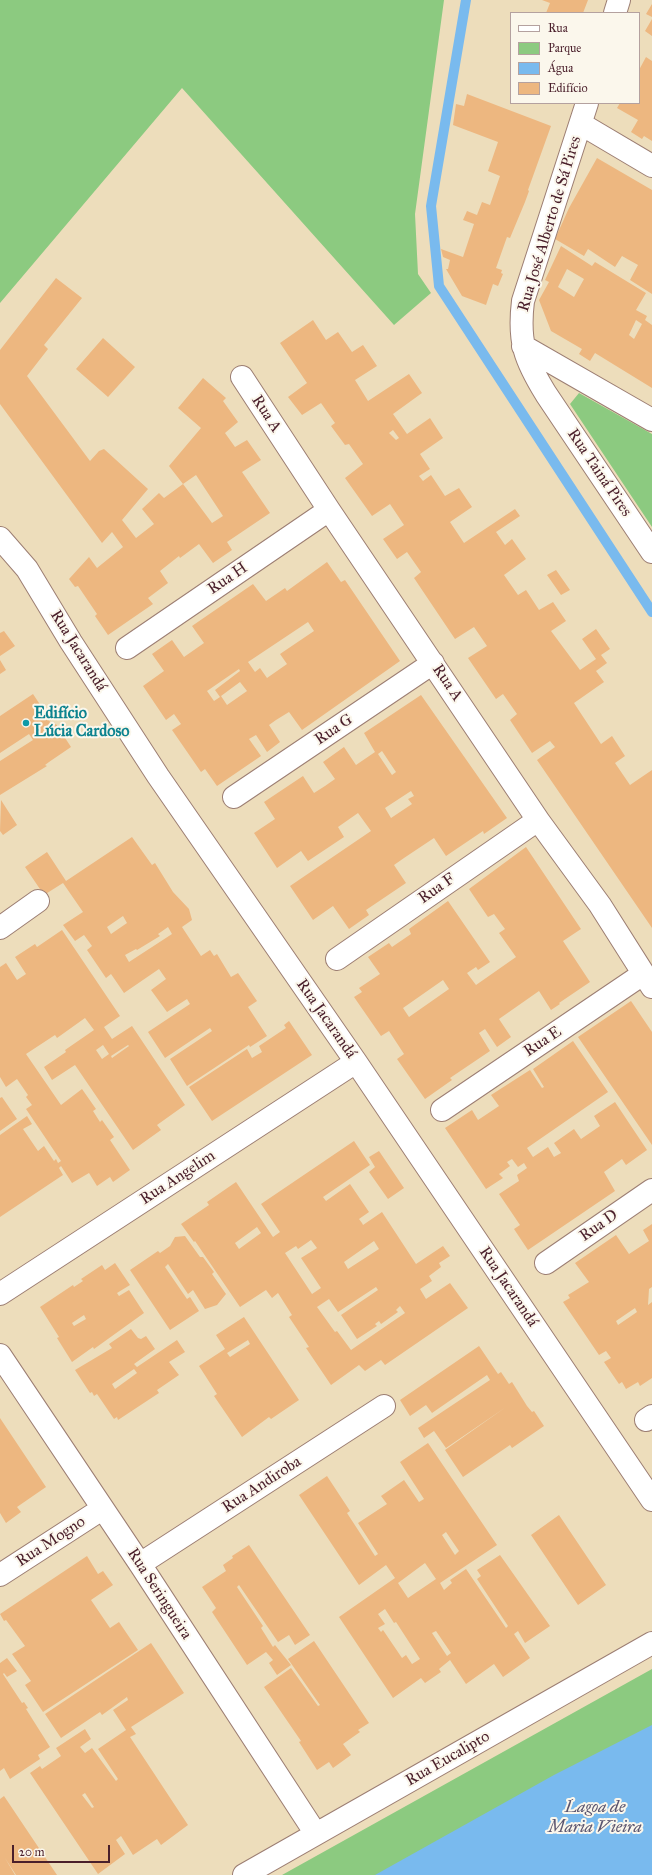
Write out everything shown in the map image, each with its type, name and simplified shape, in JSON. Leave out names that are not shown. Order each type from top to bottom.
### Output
[{"type":"street","points":[[615,12],[619,0]]},
{"type":"street","name":"Rua José Alberto de Sá Pires","points":[[546,394],[530,368],[523,346],[520,322],[523,301],[587,104]]},
{"type":"street","points":[[581,124],[652,166]]},
{"type":"street","points":[[523,346],[652,420]]},
{"type":"street","name":"Rua A","points":[[242,378],[538,820],[600,905],[648,981]]},
{"type":"street","name":"Rua Tainá Pires","points":[[546,394],[652,552]]},
{"type":"street","name":"Rua H","points":[[127,648],[330,510]]},
{"type":"street","name":"Rua Jacarandá","points":[[0,538],[27,569],[71,642],[158,776],[356,1062],[652,1500]]},
{"type":"street","name":"Rua G","points":[[234,798],[433,663]]},
{"type":"street","name":"Rua F","points":[[337,959],[538,820]]},
{"type":"street","points":[[0,928],[38,901]]},
{"type":"street","name":"Rua E","points":[[442,1110],[648,981]]},
{"type":"street","name":"Rua Angelim","points":[[0,1294],[356,1062]]},
{"type":"street","name":"Rua D","points":[[546,1263],[652,1190]]},
{"type":"street","name":"Rua Seringueira","points":[[0,1355],[140,1564],[316,1834]]},
{"type":"street","name":"Rua Andiroba","points":[[140,1564],[384,1406]]},
{"type":"street","name":"Rua Mogno","points":[[0,1575],[102,1509]]},
{"type":"street","name":"Rua Eucalipto","points":[[244,1875],[652,1643]]},
{"type":"green space","points":[[0,0],[444,0],[415,214],[418,274],[431,293],[394,325],[182,88],[0,303]]},
{"type":"green space","points":[[579,393],[652,434],[652,527],[570,404]]},
{"type":"green space","points":[[652,1669],[652,1875],[282,1875]]},
{"type":"water","name":"Lagoa de Maria Vieira","points":[[652,1725],[652,1875],[375,1875],[554,1775]]},
{"type":"building","points":[[542,0],[588,0],[583,12],[546,12],[550,3]]},
{"type":"building","points":[[652,4],[652,17],[646,14]]},
{"type":"building","points":[[652,19],[652,36],[645,31]]},
{"type":"building","points":[[646,57],[652,61],[652,141],[644,136],[642,139],[631,132],[638,120],[617,108],[619,104],[640,104],[640,68]]},
{"type":"building","points":[[467,94],[551,126],[525,202],[510,238],[507,237],[496,268],[502,270],[501,273],[503,274],[498,286],[493,284],[486,305],[462,296],[446,269],[448,269],[450,260],[443,257],[441,249],[463,257],[474,224],[463,220],[467,211],[477,215],[482,202],[490,205],[500,176],[488,171],[498,142],[453,125],[456,104],[464,106]]},
{"type":"building","points":[[597,158],[652,190],[652,294],[630,280],[638,265],[622,256],[615,267],[588,249],[584,256],[555,239],[569,208]]},
{"type":"building","points":[[561,246],[592,266],[595,262],[646,293],[636,310],[647,316],[645,320],[652,325],[652,388],[595,353],[590,361],[579,354],[582,349],[551,331],[539,300],[549,282],[545,280]],"holes":[[[567,269],[584,279],[574,297],[558,287]],[[636,320],[642,324],[634,339],[629,335]]]},
{"type":"building","points":[[56,278],[82,298],[44,345],[48,349],[27,376],[90,461],[99,451],[104,449],[148,489],[122,520],[136,538],[154,524],[142,509],[159,493],[164,498],[183,484],[169,466],[201,428],[178,408],[203,378],[226,398],[223,401],[238,422],[225,433],[235,447],[247,440],[261,460],[242,472],[270,513],[227,542],[232,550],[213,563],[199,544],[180,558],[179,556],[160,571],[168,583],[148,598],[153,604],[108,635],[95,616],[97,614],[78,586],[75,587],[69,579],[89,557],[97,568],[123,547],[112,532],[102,543],[0,404],[0,350]],"holes":[[[196,475],[223,516],[212,523],[183,484]]]},
{"type":"building","points":[[313,320],[326,340],[338,332],[352,352],[363,345],[377,366],[355,380],[368,401],[409,374],[422,393],[393,414],[407,434],[430,418],[443,438],[420,454],[430,469],[419,476],[423,481],[431,475],[445,496],[459,488],[472,507],[450,522],[464,543],[515,509],[520,516],[496,532],[505,545],[512,539],[526,559],[504,575],[518,595],[526,590],[539,610],[553,602],[566,621],[551,631],[580,670],[596,659],[582,639],[596,629],[610,649],[601,655],[607,663],[596,671],[604,682],[574,703],[601,744],[612,736],[625,756],[615,763],[630,785],[652,770],[652,928],[537,760],[555,747],[550,741],[532,753],[510,720],[517,714],[503,694],[496,699],[468,658],[487,646],[474,627],[455,639],[414,578],[421,572],[407,552],[397,559],[383,539],[404,525],[390,504],[372,516],[345,478],[363,464],[349,444],[345,445],[331,426],[335,423],[321,403],[302,415],[288,397],[307,383],[280,343]],"holes":[[[393,430],[399,438],[396,440],[389,433]]]},
{"type":"building","points":[[103,338],[135,367],[108,397],[76,369]]},
{"type":"building","points":[[327,562],[341,582],[345,580],[400,661],[302,730],[289,712],[276,720],[269,725],[280,742],[267,752],[256,735],[249,739],[261,756],[217,786],[205,769],[201,772],[172,730],[181,724],[174,714],[166,720],[143,686],[164,671],[152,654],[172,640],[184,657],[204,643],[192,626],[253,584],[266,601],[285,588],[287,591]],"holes":[[[308,622],[314,631],[280,654],[287,664],[267,678],[260,668],[255,672],[248,662]],[[239,669],[240,671],[215,690],[220,697],[214,701],[207,691]],[[240,682],[247,691],[227,705],[221,696]]]},
{"type":"building","points":[[556,570],[570,590],[561,595],[547,575]]},
{"type":"building","points":[[4,631],[15,646],[0,656],[0,633]]},
{"type":"building","points":[[0,660],[6,670],[0,674]]},
{"type":"building","points":[[33,694],[50,722],[54,725],[56,724],[71,747],[45,765],[47,766],[0,795],[0,761],[33,740],[29,734],[0,753],[0,716]]},
{"type":"building","points":[[421,695],[507,818],[484,834],[483,831],[446,856],[434,838],[394,865],[406,883],[366,910],[369,915],[349,929],[333,906],[313,920],[290,886],[371,831],[358,813],[338,827],[344,837],[308,861],[301,851],[277,868],[254,833],[275,819],[264,802],[303,776],[314,793],[335,779],[323,762],[344,747],[356,765],[375,752],[364,733]],"holes":[[[382,751],[396,772],[392,775],[378,754]],[[411,791],[414,796],[408,799],[412,804],[391,818],[385,808]]]},
{"type":"building","points":[[1,800],[17,825],[3,835],[0,831]]},
{"type":"building","points":[[132,837],[152,865],[155,863],[173,892],[189,909],[192,920],[182,927],[201,956],[210,950],[214,956],[217,954],[231,977],[238,973],[257,1001],[248,1007],[267,1036],[250,1047],[249,1045],[187,1086],[170,1059],[212,1031],[210,1028],[165,1058],[148,1032],[190,1004],[187,999],[167,1012],[151,990],[166,979],[159,969],[124,993],[111,974],[106,978],[87,950],[92,946],[84,935],[75,941],[63,925],[83,912],[63,883],[44,895],[25,867],[47,852],[66,881]],"holes":[[[123,916],[127,923],[111,934],[107,927]],[[168,927],[172,934],[129,962],[125,955],[136,949],[137,950],[160,936],[158,934]]]},
{"type":"building","points":[[526,847],[581,929],[563,941],[590,982],[551,1010],[539,991],[499,1019],[511,1037],[497,1047],[485,1029],[479,1033],[490,1051],[450,1078],[452,1080],[425,1099],[397,1059],[404,1054],[389,1031],[381,1036],[354,997],[362,992],[359,988],[380,974],[368,957],[389,943],[392,947],[411,934],[409,929],[448,901],[490,962],[478,970],[476,967],[467,973],[476,985],[516,957],[499,933],[505,929],[494,914],[488,917],[469,889]],"holes":[[[443,980],[449,989],[409,1017],[403,1008]]]},
{"type":"building","points":[[62,930],[120,1016],[104,1027],[112,1039],[132,1026],[185,1105],[157,1125],[161,1130],[133,1150],[75,1065],[52,1080],[44,1067],[94,1030],[85,1018],[57,1038],[55,1035],[26,1054],[61,1105],[82,1089],[96,1109],[93,1111],[100,1122],[102,1120],[114,1137],[110,1140],[130,1170],[113,1182],[110,1177],[97,1186],[89,1173],[72,1183],[61,1166],[59,1168],[63,1175],[0,1217],[0,1135],[27,1116],[32,1124],[23,1129],[38,1151],[44,1146],[54,1161],[56,1159],[58,1163],[61,1161],[26,1109],[32,1105],[26,1097],[28,1095],[17,1079],[6,1087],[0,1077],[0,967],[6,963],[17,980],[26,974],[15,957],[35,944],[37,947]],"holes":[[[103,1045],[109,1054],[102,1059],[96,1050]],[[128,1045],[129,1046],[112,1058],[111,1056]]]},
{"type":"building","points":[[631,1001],[652,1032],[652,1145],[578,1037]]},
{"type":"building","points":[[289,1021],[312,1055],[212,1121],[189,1087],[247,1049],[252,1058],[262,1052],[259,1046],[286,1028],[284,1025]]},
{"type":"building","points":[[573,1041],[608,1092],[527,1148],[533,1157],[548,1147],[554,1157],[561,1153],[554,1143],[574,1129],[581,1139],[600,1126],[594,1116],[615,1102],[647,1150],[626,1165],[622,1159],[604,1172],[615,1191],[528,1250],[514,1229],[520,1225],[499,1194],[519,1181],[517,1175],[527,1168],[524,1163],[518,1167],[512,1159],[507,1162],[510,1166],[499,1174],[503,1178],[486,1189],[445,1128],[472,1110],[478,1120],[499,1106],[491,1095],[530,1070],[542,1088],[544,1087],[533,1069]]},
{"type":"building","points":[[2,1097],[17,1119],[0,1131],[0,1098]]},
{"type":"building","points":[[354,1141],[370,1165],[323,1197],[326,1201],[350,1184],[369,1212],[359,1219],[363,1225],[382,1212],[416,1264],[443,1246],[450,1256],[439,1263],[441,1267],[429,1276],[432,1281],[420,1289],[426,1299],[450,1283],[468,1308],[385,1365],[381,1360],[365,1371],[359,1365],[331,1385],[306,1348],[309,1347],[289,1317],[292,1315],[278,1293],[272,1298],[266,1290],[240,1307],[195,1241],[194,1242],[181,1224],[209,1205],[207,1202],[236,1182],[273,1237],[280,1232],[261,1204]],"holes":[[[257,1227],[261,1233],[239,1249],[235,1243]],[[311,1240],[317,1248],[301,1258],[321,1288],[312,1294],[285,1253],[296,1246],[298,1249]],[[374,1241],[379,1249],[348,1269],[344,1262]],[[376,1287],[378,1290],[341,1315],[357,1339],[377,1326],[375,1324],[379,1321],[381,1324],[398,1312],[396,1310],[400,1306],[405,1313],[351,1350],[337,1331],[335,1332],[317,1307],[329,1299],[338,1312]]]},
{"type":"building","points":[[379,1151],[404,1188],[388,1199],[369,1172],[375,1167],[369,1157]]},
{"type":"building","points":[[652,1224],[652,1287],[649,1289],[648,1305],[652,1302],[652,1378],[640,1386],[638,1382],[626,1389],[622,1382],[619,1384],[604,1362],[611,1358],[606,1351],[599,1355],[563,1302],[570,1298],[568,1295],[589,1282],[575,1263],[616,1235],[629,1254],[649,1241],[643,1230]],"holes":[[[635,1308],[637,1312],[618,1325],[616,1321]]]},
{"type":"building","points":[[185,1236],[200,1257],[203,1257],[214,1272],[212,1274],[226,1294],[217,1305],[205,1309],[193,1290],[188,1294],[168,1264],[165,1267],[187,1299],[190,1297],[199,1311],[170,1330],[130,1270],[158,1251],[160,1253],[170,1246],[175,1237]]},
{"type":"building","points":[[115,1263],[130,1285],[117,1293],[119,1296],[129,1290],[144,1313],[94,1349],[93,1347],[72,1362],[57,1338],[59,1337],[40,1307],[73,1285],[74,1287],[83,1281],[81,1279],[102,1265],[105,1270]],"holes":[[[84,1315],[86,1319],[74,1326],[72,1323]]]},
{"type":"building","points":[[244,1317],[299,1400],[271,1419],[269,1417],[242,1437],[214,1396],[217,1394],[199,1366],[225,1349],[216,1335]],"holes":[[[248,1340],[250,1344],[230,1357],[227,1353]]]},
{"type":"building","points":[[131,1329],[138,1338],[141,1339],[146,1336],[155,1349],[134,1364],[137,1367],[177,1340],[185,1352],[169,1362],[179,1375],[157,1390],[159,1393],[118,1420],[117,1417],[114,1419],[97,1394],[94,1396],[92,1392],[90,1393],[75,1370],[112,1348],[109,1344]],"holes":[[[134,1369],[137,1373],[115,1389],[112,1384]]]},
{"type":"building","points":[[479,1346],[498,1374],[501,1372],[509,1384],[512,1382],[527,1406],[532,1412],[534,1411],[544,1426],[512,1448],[510,1445],[463,1477],[445,1450],[506,1407],[446,1448],[434,1431],[424,1438],[418,1428],[490,1380],[487,1375],[432,1413],[426,1405],[410,1416],[400,1400]]},
{"type":"building","points":[[0,1418],[46,1487],[17,1507],[21,1512],[6,1523],[0,1513]]},
{"type":"building","points":[[428,1443],[497,1545],[440,1583],[444,1590],[452,1583],[450,1580],[466,1569],[506,1628],[508,1626],[477,1579],[481,1576],[477,1570],[500,1555],[550,1626],[525,1643],[518,1631],[514,1634],[530,1658],[503,1677],[494,1664],[466,1684],[450,1660],[439,1669],[441,1672],[425,1683],[421,1678],[393,1698],[339,1617],[395,1578],[386,1565],[359,1585],[299,1495],[327,1476],[350,1511],[347,1513],[375,1556],[378,1554],[358,1523],[387,1504],[381,1496],[404,1480],[419,1502],[424,1499],[400,1462]],"holes":[[[446,1532],[459,1551],[455,1555],[442,1535]],[[425,1563],[436,1579],[408,1598],[398,1583]],[[385,1609],[394,1623],[396,1622],[420,1659],[412,1664],[406,1655],[402,1658],[383,1630],[381,1632],[378,1628],[385,1624],[378,1614]],[[436,1631],[451,1653],[447,1656],[432,1633]]]},
{"type":"building","points":[[559,1515],[606,1585],[578,1605],[531,1535]]},
{"type":"building","points":[[249,1545],[310,1635],[295,1645],[289,1635],[278,1642],[239,1585],[237,1587],[263,1626],[261,1628],[273,1647],[275,1645],[291,1665],[277,1675],[269,1663],[273,1660],[266,1652],[247,1665],[212,1612],[216,1608],[202,1587],[226,1571],[223,1565],[233,1558],[232,1556]]},
{"type":"building","points":[[87,1556],[98,1574],[103,1571],[113,1585],[91,1600],[110,1628],[119,1622],[138,1650],[43,1712],[25,1685],[31,1681],[12,1654],[25,1646],[0,1614]]},
{"type":"building","points":[[314,1641],[369,1723],[358,1730],[360,1732],[343,1744],[351,1755],[333,1768],[329,1762],[317,1770],[299,1742],[301,1741],[264,1687],[291,1668],[318,1706],[320,1705],[288,1659]]},
{"type":"building","points":[[151,1643],[184,1693],[131,1727],[136,1734],[130,1737],[188,1825],[161,1845],[157,1839],[133,1855],[121,1836],[116,1840],[125,1854],[98,1874],[30,1773],[40,1766],[42,1769],[61,1756],[56,1748],[85,1729],[91,1739],[80,1747],[85,1753],[92,1748],[116,1781],[118,1779],[98,1749],[126,1730],[113,1710],[128,1700],[127,1697],[102,1715],[100,1712],[61,1738],[45,1714]],"holes":[[[85,1793],[94,1807],[92,1808],[82,1795]]]},
{"type":"building","points":[[7,1658],[17,1671],[7,1677],[4,1673],[3,1674],[22,1703],[24,1702],[28,1708],[26,1709],[50,1747],[38,1755],[40,1759],[10,1779],[4,1768],[0,1771],[0,1663]]},
{"type":"building","points":[[4,1796],[57,1875],[16,1875],[5,1858],[15,1875],[0,1875],[0,1799]]},
{"type":"waterway","points":[[466,0],[431,206],[439,286],[652,612]]},
{"type":"place","name":"Edifício Lúcia Cardoso","points":[[26,723]]}]
